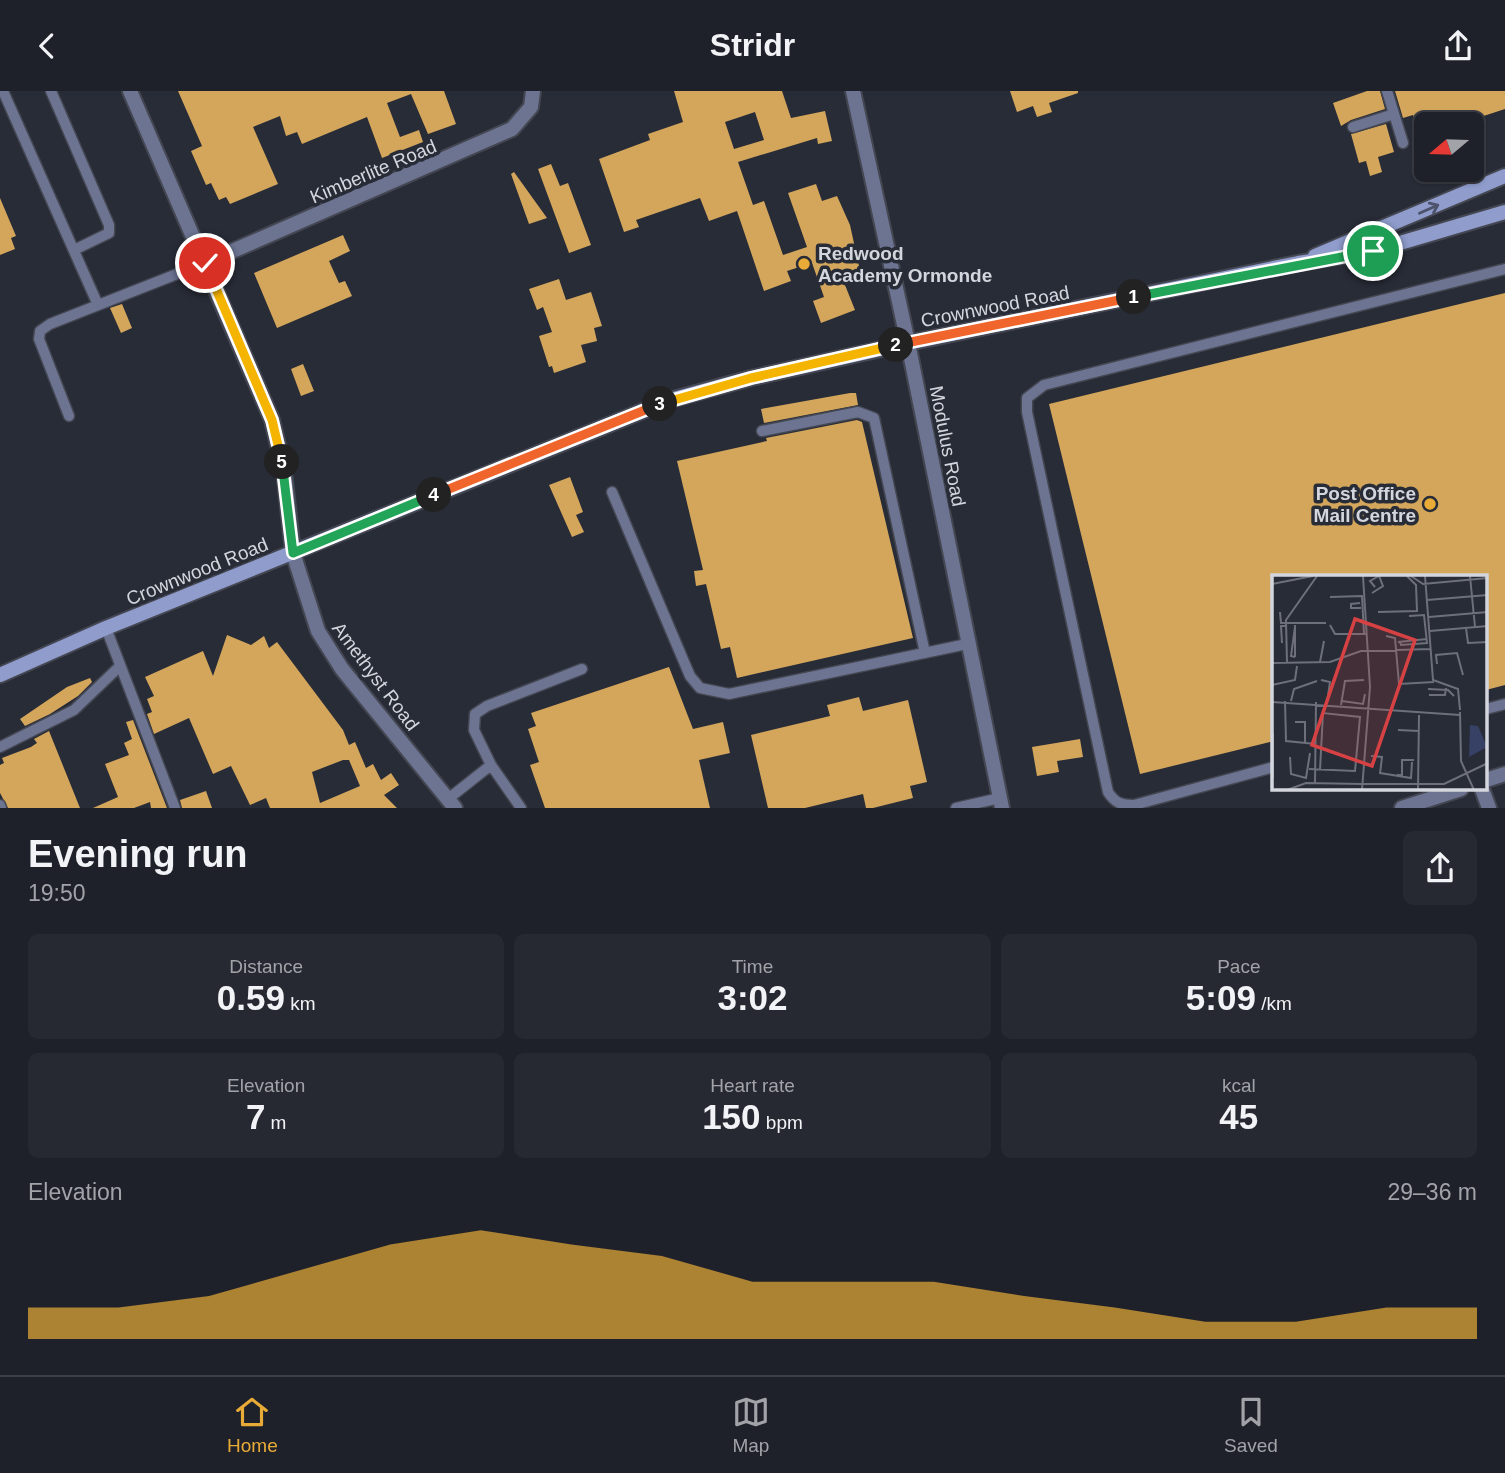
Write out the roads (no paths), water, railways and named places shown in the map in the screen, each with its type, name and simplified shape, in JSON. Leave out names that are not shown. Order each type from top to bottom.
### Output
[{"type":"main road","name":"Crownwood Road","points":[[1298,263],[1505,176]]},
{"type":"main road","name":"Crownwood Road","points":[[0,675],[106,628],[670,400],[751,378],[908,342],[1298,263],[1373,251],[1505,212]]},
{"type":"street","name":"Amethyst Road","points":[[130,91],[272,420],[284,471],[293,553],[312,617],[326,646],[452,804]]},
{"type":"street","name":"Kimberlite Road","points":[[205,263],[512,129],[527,114],[533,91]]},
{"type":"street","name":"Modulus Road","points":[[853,91],[908,342],[1001,803]]},
{"type":"street","points":[[1488,780],[1505,774]]},
{"type":"street","points":[[1402,808],[1458,790]]},
{"type":"street","points":[[1482,790],[1489,808]]},
{"type":"lane","points":[[3,91],[98,305]]},
{"type":"lane","points":[[51,91],[109,225],[110,233],[104,238],[74,250]]},
{"type":"lane","points":[[1387,91],[1403,143]]},
{"type":"lane","points":[[1353,127],[1394,114]]},
{"type":"lane","points":[[69,416],[39,339],[40,331],[50,324],[205,263]]},
{"type":"lane","points":[[1272,768],[1134,805],[1122,805],[1113,801],[1105,779],[1027,412],[1027,398],[1044,386],[1505,269]]},
{"type":"lane","points":[[762,431],[858,412],[874,418],[925,653]]},
{"type":"lane","points":[[612,492],[690,675],[700,688],[730,694],[967,644]]},
{"type":"lane","points":[[106,628],[175,808]]},
{"type":"lane","points":[[0,747],[74,711],[120,666]]},
{"type":"lane","points":[[521,808],[491,765],[474,730],[475,714],[488,706],[582,669]]},
{"type":"lane","points":[[1488,708],[1505,704]]},
{"type":"lane","points":[[452,804],[491,765]]},
{"type":"lane","points":[[956,808],[1001,803]]},
{"type":"place","name":"Redwood Academy Ormonde","points":[[804,264]]},
{"type":"place","name":"Post Office Mail Centre","points":[[1430,504]]}]
